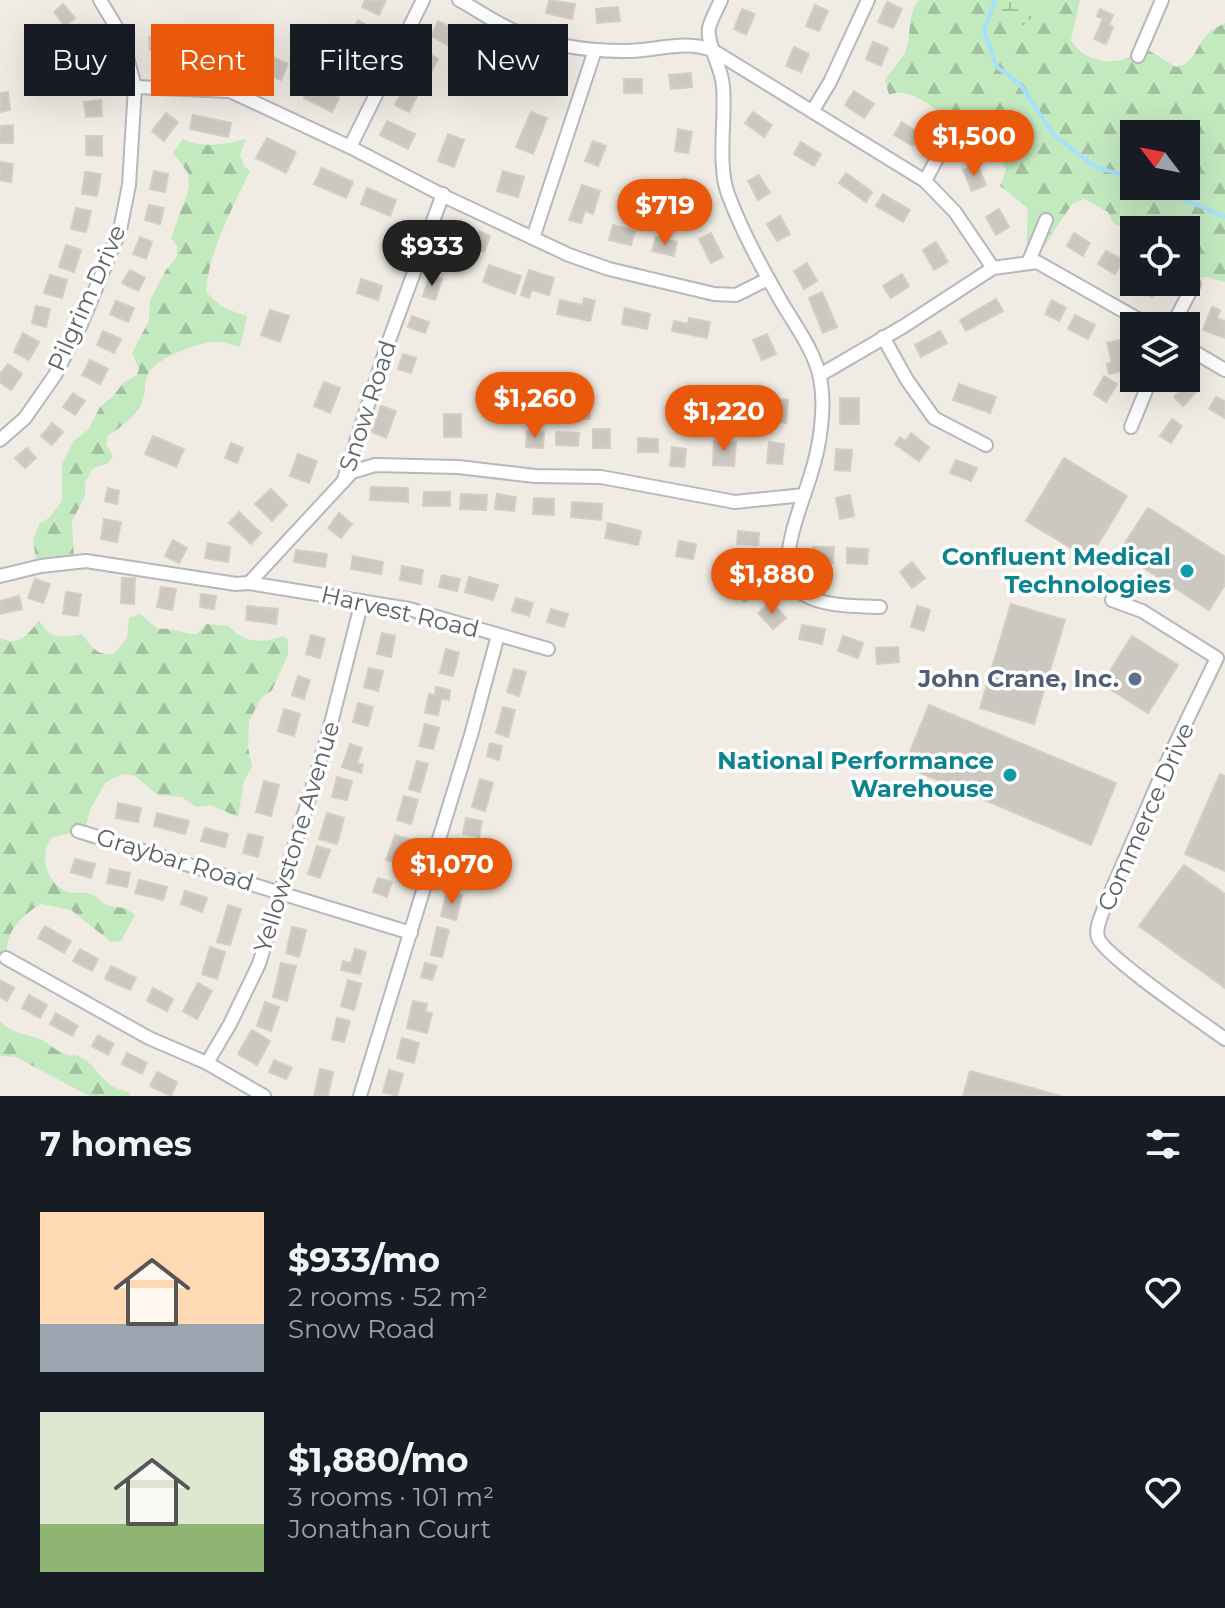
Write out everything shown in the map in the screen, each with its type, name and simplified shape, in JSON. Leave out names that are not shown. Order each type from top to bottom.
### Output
[{"type":"street","name":"Pilgrim Drive","points":[[100,0],[114,24]]},
{"type":"street","points":[[350,147],[423,0]]},
{"type":"street","points":[[459,0],[518,32],[553,42],[595,50],[625,51],[684,44],[700,45],[714,51],[925,181],[955,212],[993,268]]},
{"type":"street","points":[[721,0],[709,27],[709,38],[722,72],[725,106],[723,170],[727,191],[768,279],[799,331],[820,375],[823,397],[812,471],[789,550],[792,583],[813,599],[880,607]]},
{"type":"street","points":[[813,110],[830,82],[868,0]]},
{"type":"street","points":[[1138,56],[1162,0]]},
{"type":"street","points":[[533,238],[595,50]]},
{"type":"street","points":[[135,87],[230,91],[533,238],[609,269],[714,294],[736,295],[768,279]]},
{"type":"street","name":"Pilgrim Drive","points":[[0,440],[25,418],[55,375],[82,322],[120,230],[129,185],[134,96]]},
{"type":"street","points":[[925,181],[949,136]]},
{"type":"street","name":"Snow Road","points":[[343,483],[388,343],[443,194]]},
{"type":"street","points":[[1029,261],[1046,220]]},
{"type":"street","points":[[820,375],[993,268],[1037,262],[1125,312]]},
{"type":"street","points":[[883,337],[907,380],[934,418],[986,445]]},
{"type":"street","points":[[1200,355],[1225,370]]},
{"type":"street","points":[[1131,427],[1145,392]]},
{"type":"street","points":[[249,583],[352,472],[375,465],[458,467],[535,476],[601,477],[735,502],[804,495]]},
{"type":"street","name":"Harvest Road","points":[[0,576],[41,566],[86,561],[409,609],[548,649]]},
{"type":"street","name":"Commerce Drive","points":[[1112,600],[1142,611],[1217,658],[1171,753],[1104,908],[1097,931],[1099,941],[1116,958],[1225,1039]]},
{"type":"street","name":"Yellowstone Avenue","points":[[207,1063],[252,981],[328,735],[362,601]]},
{"type":"street","points":[[360,1096],[471,735],[498,635]]},
{"type":"street","name":"Graybar Road","points":[[78,831],[411,933]]},
{"type":"street","points":[[6,958],[149,1038],[207,1063],[264,1096]]},
{"type":"green space","points":[[919,0],[1080,0],[1071,40],[1085,55],[1115,61],[1135,54],[1143,47],[1176,67],[1188,62],[1210,32],[1225,23],[1225,282],[1200,278],[1200,216],[1120,216],[1120,227],[1113,223],[1108,212],[1084,199],[1072,204],[1035,260],[1026,259],[1028,208],[1000,186],[1006,170],[998,151],[974,134],[949,136],[945,115],[918,98],[903,93],[889,95],[885,80],[905,52],[911,20]]},
{"type":"green space","points":[[1001,0],[1042,0],[1037,14],[1021,27],[1001,21]]},
{"type":"green space","points":[[183,139],[206,145],[246,139],[240,155],[244,166],[250,171],[217,244],[206,291],[224,307],[247,316],[240,347],[217,342],[203,343],[154,366],[147,377],[139,408],[108,436],[106,444],[113,457],[108,463],[92,469],[85,483],[85,496],[72,521],[74,559],[37,565],[33,540],[40,523],[49,518],[62,501],[62,464],[74,441],[88,430],[100,407],[124,382],[137,375],[139,369],[132,353],[149,321],[150,300],[166,270],[177,257],[177,246],[171,238],[189,188],[188,173],[173,153]]},
{"type":"green space","points":[[140,614],[158,629],[197,634],[206,624],[229,626],[247,639],[269,640],[283,636],[288,639],[288,655],[272,690],[261,698],[249,721],[248,747],[252,767],[244,781],[238,817],[211,805],[196,807],[182,797],[158,795],[135,776],[123,774],[106,782],[91,808],[85,829],[51,838],[45,860],[49,875],[59,887],[69,892],[91,894],[105,904],[123,908],[135,915],[121,941],[111,942],[71,910],[41,904],[18,923],[10,936],[7,950],[0,952],[0,638],[18,640],[27,635],[39,620],[52,634],[63,637],[82,634],[98,652],[114,654],[127,638],[129,618]]},
{"type":"green space","points":[[0,1021],[18,1033],[40,1039],[63,1054],[76,1055],[87,1061],[112,1086],[130,1092],[130,1096],[89,1096],[16,1057],[0,1056]]},
{"type":"building","points":[[365,0],[386,0],[379,15],[362,7]]},
{"type":"building","points":[[549,0],[575,4],[572,19],[546,13]]},
{"type":"building","points":[[887,2],[902,9],[893,28],[878,22]]},
{"type":"building","points":[[63,4],[75,18],[63,24],[54,12]]},
{"type":"building","points":[[815,5],[828,11],[819,31],[806,26]]},
{"type":"building","points":[[618,7],[620,21],[597,23],[596,9]]},
{"type":"building","points":[[742,9],[755,14],[746,35],[734,29]]},
{"type":"building","points":[[1100,9],[1113,15],[1109,25],[1113,27],[1106,44],[1094,39],[1103,19],[1097,16]]},
{"type":"building","points":[[438,21],[448,26],[448,45],[432,37]]},
{"type":"building","points":[[873,42],[888,48],[881,66],[866,59]]},
{"type":"building","points":[[794,47],[809,54],[801,72],[786,66]]},
{"type":"building","points":[[432,55],[438,59],[432,70]]},
{"type":"building","points":[[274,58],[288,64],[281,80],[274,77]]},
{"type":"building","points":[[691,73],[692,87],[671,89],[669,75]]},
{"type":"building","points":[[624,79],[642,79],[642,93],[624,93]]},
{"type":"building","points":[[854,91],[874,104],[864,118],[845,105]]},
{"type":"building","points":[[8,92],[10,110],[0,112],[0,93]]},
{"type":"building","points":[[335,96],[339,98],[332,112],[304,98]]},
{"type":"building","points":[[400,96],[417,96],[409,112],[395,105]]},
{"type":"building","points":[[101,100],[102,116],[86,117],[84,102]]},
{"type":"building","points":[[531,112],[547,118],[533,154],[516,147]]},
{"type":"building","points":[[753,112],[772,125],[764,137],[745,123]]},
{"type":"building","points":[[166,113],[178,122],[164,141],[152,131]]},
{"type":"building","points":[[193,115],[231,123],[228,137],[190,129]]},
{"type":"building","points":[[387,121],[415,134],[408,149],[380,135]]},
{"type":"building","points":[[902,122],[921,134],[913,146],[894,135]]},
{"type":"building","points":[[13,125],[13,143],[0,143],[0,126]]},
{"type":"building","points":[[678,129],[692,132],[688,153],[675,151]]},
{"type":"building","points":[[448,134],[464,140],[454,167],[438,161]]},
{"type":"building","points":[[86,136],[102,136],[102,156],[86,155]]},
{"type":"building","points":[[267,138],[296,152],[286,173],[256,158]]},
{"type":"building","points":[[593,141],[606,146],[598,166],[585,161]]},
{"type":"building","points":[[801,142],[821,154],[814,166],[794,154]]},
{"type":"building","points":[[0,162],[13,164],[11,182],[0,180]]},
{"type":"building","points":[[977,164],[986,185],[972,191],[963,170]]},
{"type":"building","points":[[322,168],[353,182],[346,198],[314,184]]},
{"type":"building","points":[[154,171],[168,174],[165,192],[150,189]]},
{"type":"building","points":[[503,171],[524,177],[518,197],[497,191]]},
{"type":"building","points":[[85,172],[101,174],[97,196],[82,194]]},
{"type":"building","points":[[846,173],[872,192],[866,202],[839,183]]},
{"type":"building","points":[[759,175],[770,193],[758,200],[748,181]]},
{"type":"building","points":[[686,178],[692,199],[677,203],[671,182]]},
{"type":"building","points":[[582,185],[600,191],[593,214],[585,211],[581,223],[569,220]]},
{"type":"building","points":[[367,188],[396,200],[390,216],[361,204]]},
{"type":"building","points":[[883,194],[910,210],[903,222],[876,206]]},
{"type":"building","points":[[149,205],[164,208],[160,224],[145,220]]},
{"type":"building","points":[[76,208],[91,211],[86,232],[71,229]]},
{"type":"building","points":[[999,209],[1009,227],[996,235],[986,217]]},
{"type":"building","points":[[780,216],[790,234],[777,241],[767,224]]},
{"type":"building","points":[[447,224],[462,228],[457,245],[442,240]]},
{"type":"building","points":[[613,225],[635,231],[631,245],[609,240]]},
{"type":"building","points":[[479,231],[490,236],[484,252],[473,247]]},
{"type":"building","points":[[711,233],[723,257],[711,263],[699,239]]},
{"type":"building","points":[[1074,233],[1090,243],[1083,256],[1067,246]]},
{"type":"building","points":[[140,237],[152,242],[146,259],[133,254]]},
{"type":"building","points":[[656,237],[677,242],[674,256],[652,251]]},
{"type":"building","points":[[936,242],[948,262],[934,270],[923,250]]},
{"type":"building","points":[[66,245],[81,250],[74,272],[59,267]]},
{"type":"building","points":[[1106,251],[1120,258],[1115,274],[1098,264]]},
{"type":"building","points":[[807,263],[817,281],[804,289],[794,271]]},
{"type":"building","points":[[489,265],[521,276],[515,294],[483,282]]},
{"type":"building","points":[[130,270],[145,278],[138,291],[122,283]]},
{"type":"building","points":[[529,270],[554,278],[549,295],[532,290],[529,298],[521,295]]},
{"type":"building","points":[[902,274],[909,286],[891,298],[883,286]]},
{"type":"building","points":[[50,275],[67,280],[62,298],[44,293]]},
{"type":"building","points":[[430,275],[442,279],[435,300],[423,296]]},
{"type":"building","points":[[361,279],[382,286],[378,300],[357,293]]},
{"type":"building","points":[[822,292],[837,327],[823,333],[809,298]]},
{"type":"building","points":[[584,298],[595,301],[590,321],[557,314],[560,300],[583,305]]},
{"type":"building","points":[[996,299],[1003,311],[966,331],[960,320]]},
{"type":"building","points":[[1052,300],[1066,308],[1059,321],[1045,314]]},
{"type":"building","points":[[116,301],[134,308],[128,322],[110,314]]},
{"type":"building","points":[[36,306],[50,309],[46,327],[32,323]]},
{"type":"building","points":[[1212,307],[1220,310],[1217,318],[1225,321],[1225,338],[1203,330]]},
{"type":"building","points":[[625,308],[650,314],[647,329],[622,324]]},
{"type":"building","points":[[270,310],[289,316],[280,342],[261,335]]},
{"type":"building","points":[[1075,315],[1095,325],[1088,339],[1068,329]]},
{"type":"building","points":[[412,316],[429,322],[425,333],[408,327]]},
{"type":"building","points":[[689,318],[710,322],[707,338],[672,331],[674,321],[688,324]]},
{"type":"building","points":[[103,331],[121,339],[114,353],[97,345]]},
{"type":"building","points":[[940,331],[947,343],[921,357],[915,345]]},
{"type":"building","points":[[23,333],[39,342],[29,360],[14,352]]},
{"type":"building","points":[[767,334],[776,354],[762,360],[753,340]]},
{"type":"building","points":[[1120,340],[1120,372],[1109,374],[1107,364],[1112,362],[1107,343]]},
{"type":"building","points":[[403,354],[416,358],[411,373],[398,369]]},
{"type":"building","points":[[90,360],[108,369],[100,384],[82,375]]},
{"type":"building","points":[[8,364],[22,374],[11,390],[0,382],[0,374]]},
{"type":"building","points":[[1104,376],[1117,384],[1106,402],[1094,394]]},
{"type":"building","points":[[324,382],[340,388],[330,413],[314,406]]},
{"type":"building","points":[[959,384],[996,397],[990,413],[953,400]]},
{"type":"building","points":[[1179,392],[1196,392],[1183,406],[1174,397]]},
{"type":"building","points":[[73,393],[85,401],[75,415],[63,407]]},
{"type":"building","points":[[1216,397],[1225,401],[1225,418],[1209,409]]},
{"type":"building","points":[[772,398],[788,400],[786,423],[770,421]]},
{"type":"building","points":[[840,398],[859,398],[859,424],[840,424]]},
{"type":"building","points":[[381,406],[396,411],[386,438],[372,432]]},
{"type":"building","points":[[576,406],[589,406],[590,419],[577,419]]},
{"type":"building","points":[[444,414],[461,414],[461,437],[444,437]]},
{"type":"building","points":[[1172,419],[1182,426],[1171,443],[1160,436]]},
{"type":"building","points":[[52,423],[63,432],[52,445],[41,436]]},
{"type":"building","points":[[593,429],[610,429],[610,448],[593,448]]},
{"type":"building","points":[[527,431],[544,432],[543,448],[526,447]]},
{"type":"building","points":[[556,432],[579,433],[578,446],[556,445]]},
{"type":"building","points":[[911,433],[929,447],[919,461],[895,444],[900,437],[906,441]]},
{"type":"building","points":[[153,436],[184,449],[176,467],[145,454]]},
{"type":"building","points":[[638,438],[658,439],[658,452],[638,452]]},
{"type":"building","points":[[714,441],[736,442],[734,466],[713,465]]},
{"type":"building","points":[[769,442],[784,444],[782,464],[767,463]]},
{"type":"building","points":[[231,443],[243,448],[237,463],[225,458]]},
{"type":"building","points":[[672,447],[686,449],[684,467],[670,466]]},
{"type":"building","points":[[27,448],[36,458],[25,468],[15,458]]},
{"type":"building","points":[[836,449],[852,450],[850,471],[835,470]]},
{"type":"building","points":[[298,454],[317,461],[309,483],[290,476]]},
{"type":"building","points":[[1064,458],[1127,496],[1089,559],[1026,521]]},
{"type":"building","points":[[956,460],[977,468],[971,481],[950,473]]},
{"type":"building","points":[[371,487],[408,488],[408,502],[370,500]]},
{"type":"building","points":[[108,488],[119,491],[117,504],[105,501]]},
{"type":"building","points":[[271,489],[287,505],[272,521],[255,504]]},
{"type":"building","points":[[424,492],[450,492],[450,506],[423,506]]},
{"type":"building","points":[[461,494],[487,495],[486,510],[460,509]]},
{"type":"building","points":[[497,494],[516,497],[514,511],[495,509]]},
{"type":"building","points":[[850,495],[854,516],[840,519],[836,498]]},
{"type":"building","points":[[534,498],[554,499],[554,515],[533,514]]},
{"type":"building","points":[[572,502],[602,504],[601,520],[571,517]]},
{"type":"building","name":"Confluent Medical Technologies","points":[[1148,508],[1225,557],[1225,585],[1209,610],[1119,552]]},
{"type":"building","points":[[239,512],[261,533],[251,544],[229,523]]},
{"type":"building","points":[[339,513],[352,524],[341,538],[328,528]]},
{"type":"building","points":[[104,519],[121,522],[117,542],[101,539]]},
{"type":"building","points":[[608,523],[641,531],[638,545],[605,538]]},
{"type":"building","points":[[738,531],[759,533],[758,545],[737,544]]},
{"type":"building","points":[[173,540],[187,548],[179,563],[165,556]]},
{"type":"building","points":[[679,541],[696,544],[693,559],[676,556]]},
{"type":"building","points":[[208,543],[230,547],[228,562],[205,558]]},
{"type":"building","points":[[813,547],[834,547],[833,563],[813,562]]},
{"type":"building","points":[[847,548],[868,549],[867,564],[847,563]]},
{"type":"building","points":[[296,550],[327,554],[325,567],[294,562]]},
{"type":"building","points":[[353,556],[383,562],[381,574],[351,569]]},
{"type":"building","points":[[912,562],[925,578],[912,588],[900,572]]},
{"type":"building","points":[[402,566],[423,570],[421,584],[400,580]]},
{"type":"building","points":[[442,575],[460,579],[457,591],[439,587]]},
{"type":"building","points":[[744,576],[756,594],[744,602],[732,584]]},
{"type":"building","points":[[469,577],[498,585],[493,600],[465,592]]},
{"type":"building","points":[[122,578],[135,578],[134,604],[121,603]]},
{"type":"building","points":[[35,579],[50,584],[43,603],[28,598]]},
{"type":"building","points":[[161,587],[176,589],[172,610],[157,607]]},
{"type":"building","points":[[66,592],[81,594],[78,616],[63,614]]},
{"type":"building","points":[[201,594],[216,596],[214,609],[200,607]]},
{"type":"building","points":[[19,596],[22,609],[0,614],[0,601]]},
{"type":"building","points":[[516,598],[533,603],[529,616],[512,611]]},
{"type":"building","points":[[771,602],[786,618],[773,629],[758,613]]},
{"type":"building","points":[[1011,604],[1065,620],[1034,724],[980,708]]},
{"type":"building","points":[[247,606],[278,609],[276,624],[246,620]]},
{"type":"building","points":[[917,606],[930,610],[924,631],[911,627]]},
{"type":"building","points":[[551,609],[568,614],[564,627],[547,622]]},
{"type":"building","points":[[802,625],[825,629],[822,644],[799,639]]},
{"type":"building","points":[[382,633],[395,636],[391,657],[377,654]]},
{"type":"building","points":[[311,635],[325,639],[320,658],[306,654]]},
{"type":"building","points":[[843,636],[863,643],[858,658],[838,651]]},
{"type":"building","points":[[1132,636],[1178,665],[1148,713],[1102,684]]},
{"type":"building","points":[[898,647],[899,662],[877,664],[876,648]]},
{"type":"building","points":[[446,649],[459,653],[453,676],[440,673]]},
{"type":"building","points":[[369,668],[383,671],[378,691],[364,687]]},
{"type":"building","points":[[514,669],[526,672],[519,696],[507,692]]},
{"type":"building","points":[[298,676],[310,680],[304,699],[292,695]]},
{"type":"building","points":[[436,687],[450,690],[449,700],[441,699],[438,715],[425,713],[429,694],[435,695]]},
{"type":"building","points":[[358,703],[373,707],[368,726],[353,722]]},
{"type":"building","name":"National Performance Warehouse","points":[[929,705],[1116,783],[1091,845],[904,766]]},
{"type":"building","points":[[503,707],[515,710],[508,737],[496,733]]},
{"type":"building","points":[[284,709],[300,714],[294,736],[278,731]]},
{"type":"building","points":[[425,724],[439,728],[433,749],[419,746]]},
{"type":"building","points":[[490,743],[502,746],[499,760],[487,756]]},
{"type":"building","points":[[350,744],[362,748],[357,763],[363,765],[361,773],[342,767]]},
{"type":"building","points":[[417,761],[428,764],[420,792],[409,789]]},
{"type":"building","points":[[1220,774],[1225,776],[1225,871],[1185,854]]},
{"type":"building","points":[[337,777],[352,781],[347,800],[332,797]]},
{"type":"building","points":[[480,779],[493,783],[485,811],[472,807]]},
{"type":"building","points":[[264,781],[279,785],[271,816],[256,812]]},
{"type":"building","points":[[404,796],[418,800],[411,824],[397,820]]},
{"type":"building","points":[[118,803],[141,808],[138,822],[116,818]]},
{"type":"building","points":[[157,813],[189,821],[185,834],[154,826]]},
{"type":"building","points":[[327,813],[344,818],[337,844],[319,839]]},
{"type":"building","points":[[466,818],[482,821],[479,837],[463,834]]},
{"type":"building","points":[[205,828],[228,834],[225,847],[201,841]]},
{"type":"building","points":[[248,834],[263,837],[258,857],[243,853]]},
{"type":"building","points":[[395,835],[409,839],[399,864],[386,860]]},
{"type":"building","points":[[317,846],[330,850],[320,878],[308,874]]},
{"type":"building","points":[[457,853],[472,856],[468,873],[453,869]]},
{"type":"building","points":[[75,859],[95,864],[91,878],[71,872]]},
{"type":"building","points":[[1184,865],[1225,894],[1225,988],[1139,926]]},
{"type":"building","points":[[110,869],[130,873],[127,887],[107,883]]},
{"type":"building","points":[[378,878],[392,882],[387,897],[373,892]]},
{"type":"building","points":[[139,880],[167,887],[163,900],[135,893]]},
{"type":"building","points":[[185,891],[207,898],[202,912],[181,904]]},
{"type":"building","points":[[447,891],[462,895],[456,920],[441,916]]},
{"type":"building","points":[[228,905],[241,909],[230,945],[217,942]]},
{"type":"building","points":[[45,926],[71,941],[64,953],[38,938]]},
{"type":"building","points":[[292,927],[306,930],[299,957],[286,953]]},
{"type":"building","points":[[437,927],[449,930],[442,957],[431,955]]},
{"type":"building","points":[[210,947],[225,952],[217,979],[202,974]]},
{"type":"building","points":[[80,949],[98,959],[92,971],[73,961]]},
{"type":"building","points":[[355,949],[366,952],[360,974],[341,970],[343,961],[351,963]]},
{"type":"building","points":[[281,963],[296,966],[287,1001],[273,997]]},
{"type":"building","points":[[425,963],[437,966],[432,980],[421,977]]},
{"type":"building","points":[[111,966],[136,978],[130,990],[105,979]]},
{"type":"building","points":[[0,980],[14,988],[7,1001],[0,997]]},
{"type":"building","points":[[348,980],[361,984],[354,1010],[341,1006]]},
{"type":"building","points":[[198,983],[212,991],[197,1019],[183,1011]]},
{"type":"building","points":[[153,988],[173,999],[167,1011],[147,1001]]},
{"type":"building","points":[[29,995],[47,1005],[40,1018],[22,1008]]},
{"type":"building","points":[[413,1001],[427,1004],[425,1012],[432,1013],[427,1033],[407,1028]]},
{"type":"building","points":[[265,1002],[279,1007],[271,1031],[257,1026]]},
{"type":"building","points":[[56,1013],[78,1026],[72,1036],[50,1024]]},
{"type":"building","points":[[337,1018],[350,1021],[344,1042],[332,1039]]},
{"type":"building","points":[[252,1030],[270,1041],[257,1065],[238,1054]]},
{"type":"building","points":[[98,1035],[114,1044],[108,1055],[92,1046]]},
{"type":"building","points":[[402,1038],[419,1043],[414,1063],[397,1058]]},
{"type":"building","points":[[127,1053],[147,1063],[142,1074],[122,1064]]},
{"type":"building","points":[[274,1060],[292,1068],[286,1079],[269,1072]]},
{"type":"building","points":[[320,1069],[333,1072],[328,1096],[314,1096]]},
{"type":"building","points":[[389,1070],[403,1074],[397,1096],[383,1092]]},
{"type":"building","points":[[970,1071],[1061,1096],[963,1096]]},
{"type":"building","points":[[157,1072],[177,1082],[171,1096],[150,1086]]},
{"type":"waterway","points":[[995,0],[984,30],[997,67],[1019,83],[1054,135],[1095,167],[1120,174]]},
{"type":"waterway","points":[[1185,200],[1225,217]]},
{"type":"place","name":"Confluent Medical Technologies","points":[[1187,571]]},
{"type":"place","name":"John Crane, Inc.","points":[[1135,679]]},
{"type":"place","name":"National Performance Warehouse","points":[[1010,775]]}]
